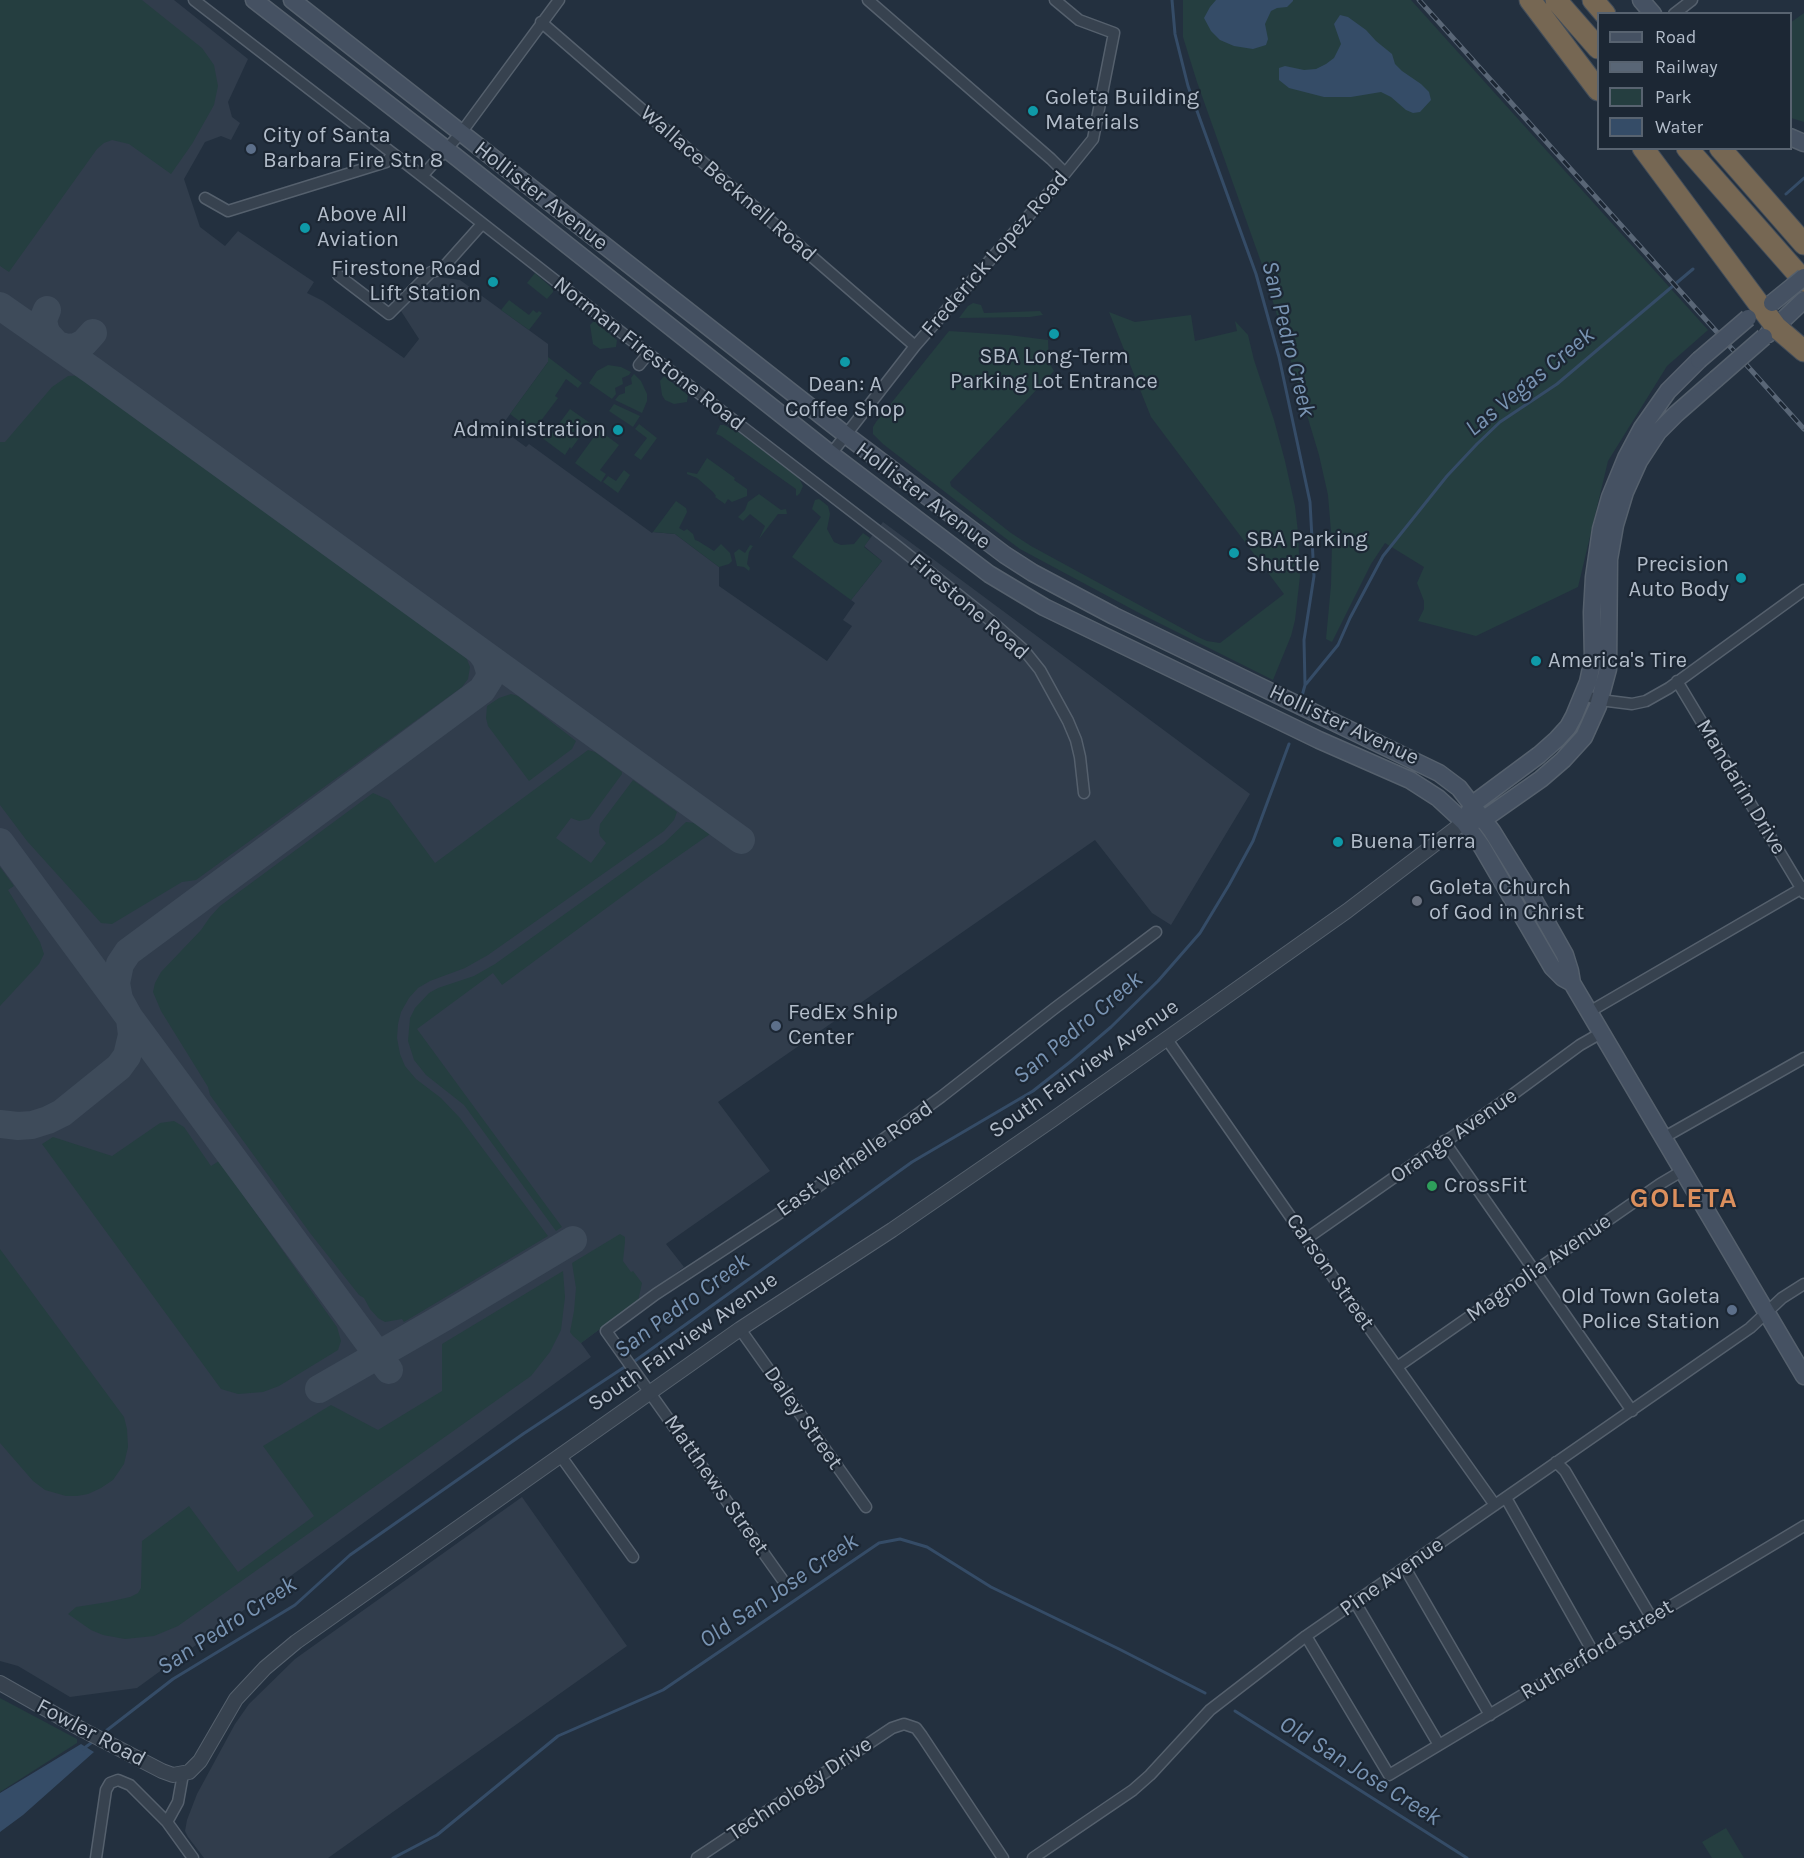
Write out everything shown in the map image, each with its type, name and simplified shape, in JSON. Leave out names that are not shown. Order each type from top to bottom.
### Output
[{"type":"highway","points":[[1530,0],[1597,87]]},
{"type":"highway","points":[[1556,0],[1597,46]]},
{"type":"highway","points":[[1593,0],[1603,12]]},
{"type":"highway","points":[[1644,150],[1761,310],[1775,327],[1804,351]]},
{"type":"highway","points":[[1689,150],[1804,279]]},
{"type":"highway","points":[[1722,150],[1804,244]]},
{"type":"highway","points":[[1778,214],[1804,237]]},
{"type":"main road","name":"Hollister Avenue","points":[[254,0],[831,454],[989,574],[1044,607],[1319,740],[1410,780],[1438,798],[1464,822],[1482,846],[1552,967],[1572,983]]},
{"type":"main road","name":"Hollister Avenue","points":[[292,0],[846,435],[1005,555],[1033,573],[1114,616],[1449,778],[1484,819],[1526,886],[1565,955],[1572,983],[1804,1376]]},
{"type":"main road","points":[[1641,0],[1651,12]]},
{"type":"main road","name":"South Fairview Avenue","points":[[1464,822],[1473,804],[1531,762],[1568,727],[1588,682],[1593,659],[1594,577],[1601,529],[1610,496],[1642,428],[1668,392],[1699,360],[1804,279]]},
{"type":"main road","name":"South Fairview Avenue","points":[[1464,822],[1484,819],[1541,779],[1580,742],[1589,727],[1606,679],[1609,652],[1609,559],[1620,503],[1634,471],[1651,442],[1676,414],[1804,300]]},
{"type":"street","points":[[194,0],[422,176],[461,133],[559,0]]},
{"type":"street","points":[[868,0],[1065,173]]},
{"type":"street","name":"Frederick Lopez Road","points":[[831,454],[915,346],[1093,139],[1114,33],[1079,20],[1055,0]]},
{"type":"street","points":[[1677,12],[1692,0]]},
{"type":"street","name":"Wallace Becknell Road","points":[[541,22],[915,346]]},
{"type":"street","points":[[205,198],[228,211],[386,162],[393,154]]},
{"type":"street","name":"Norman Firestone Road","points":[[422,176],[877,531]]},
{"type":"street","points":[[338,275],[389,314],[431,272],[441,270],[482,224]]},
{"type":"street","points":[[639,365],[648,354]]},
{"type":"street","name":"Firestone Road","points":[[877,531],[990,620],[1024,650],[1040,670],[1076,740],[1084,793]]},
{"type":"street","points":[[1582,695],[1632,704],[1647,701],[1804,590]]},
{"type":"street","name":"Mandarin Drive","points":[[1677,681],[1803,889]]},
{"type":"street","name":"South Fairview Avenue","points":[[183,1774],[194,1769],[201,1761],[236,1699],[282,1654],[740,1329],[957,1187],[1347,911],[1464,822]]},
{"type":"street","points":[[1589,1012],[1803,889]]},
{"type":"street","name":"East Verhelle Road","points":[[650,1392],[606,1331],[675,1282],[801,1199],[932,1104],[1156,932]]},
{"type":"street","name":"Orange Avenue","points":[[1306,1239],[1580,1045],[1601,1033]]},
{"type":"street","name":"Carson Street","points":[[1166,1038],[1495,1505]]},
{"type":"street","points":[[1663,1138],[1804,1058]]},
{"type":"street","points":[[1444,1141],[1632,1410]]},
{"type":"street","name":"Magnolia Avenue","points":[[1397,1367],[1682,1171]]},
{"type":"street","name":"Pine Avenue","points":[[1033,1858],[1133,1790],[1150,1775],[1210,1710],[1306,1636],[1750,1328],[1782,1299],[1804,1284]]},
{"type":"street","name":"Daley Street","points":[[740,1329],[866,1507]]},
{"type":"street","name":"Matthews Street","points":[[650,1392],[782,1579]]},
{"type":"street","points":[[560,1455],[633,1557]]},
{"type":"street","points":[[1557,1462],[1565,1471],[1651,1617]]},
{"type":"street","points":[[1506,1498],[1593,1652]]},
{"type":"street","name":"Rutherford Street","points":[[1306,1636],[1389,1775],[1804,1526]]},
{"type":"street","points":[[1405,1568],[1490,1714]]},
{"type":"street","points":[[1354,1602],[1438,1745]]},
{"type":"street","name":"Fowler Road","points":[[0,1683],[115,1747],[173,1775],[183,1774]]},
{"type":"street","name":"Technology Drive","points":[[698,1858],[892,1728],[904,1724],[916,1728],[922,1736],[1003,1858]]},
{"type":"street","points":[[167,1822],[178,1802],[183,1774]]},
{"type":"street","points":[[96,1858],[106,1790],[112,1782],[121,1780],[167,1822],[193,1858]]},
{"type":"shaded area","points":[[0,0],[174,0],[248,59],[228,102],[232,117],[240,123],[231,140],[221,136],[205,142],[184,179],[200,227],[225,246],[238,231],[314,282],[307,293],[323,301],[404,358],[419,339],[401,311],[432,276],[460,280],[548,344],[548,362],[500,428],[526,447],[529,444],[652,533],[675,534],[719,567],[719,586],[827,661],[852,626],[843,620],[855,603],[851,600],[882,561],[864,546],[883,522],[1250,794],[1171,925],[1152,913],[1095,840],[718,1102],[770,1171],[666,1244],[684,1267],[581,1343],[591,1357],[137,1688],[70,1697],[18,1666],[0,1661]]},
{"type":"shaded area","points":[[522,1497],[627,1646],[328,1858],[204,1858],[185,1831],[187,1820],[197,1794],[235,1724],[249,1704],[295,1659]]},
{"type":"green space","points":[[0,0],[142,0],[202,48],[214,65],[218,86],[214,105],[192,144],[171,174],[129,144],[112,140],[104,143],[97,149],[9,272],[0,266]]},
{"type":"green space","points":[[1183,0],[1411,0],[1708,330],[1667,366],[1608,461],[1578,587],[1476,636],[1418,621],[1424,609],[1424,601],[1417,583],[1424,567],[1385,543],[1371,564],[1332,642],[1326,639],[1332,543],[1328,495],[1319,455],[1261,262],[1183,37]]},
{"type":"green space","points":[[1804,13],[1804,122],[1792,118],[1792,22]]},
{"type":"green space","points":[[535,273],[553,289],[547,299],[527,283]]},
{"type":"green space","points":[[509,300],[529,315],[533,310],[542,313],[529,330],[501,310]]},
{"type":"green space","points":[[973,303],[981,305],[984,313],[1040,311],[1043,315],[959,318]]},
{"type":"green space","points":[[1109,312],[1135,322],[1191,315],[1195,341],[1237,331],[1235,321],[1248,335],[1285,461],[1298,532],[1300,576],[1295,620],[1273,680],[1141,614],[1020,549],[873,434],[876,422],[949,331],[1048,340],[1049,363],[1054,371],[950,482],[951,486],[1031,546],[1198,637],[1220,643],[1284,594],[1151,417]]},
{"type":"green space","points":[[594,321],[617,340],[616,347],[600,349],[593,344],[590,325]]},
{"type":"green space","points":[[548,357],[582,383],[578,388],[566,379],[555,396],[558,398],[537,426],[542,430],[538,435],[510,414],[548,362]]},
{"type":"green space","points":[[608,365],[621,367],[631,372],[622,378],[623,384],[615,388],[616,394],[612,399],[589,383],[597,371]]},
{"type":"green space","points":[[634,374],[641,381],[647,394],[642,413],[615,400],[619,395],[625,393],[625,387],[632,384],[631,378]]},
{"type":"green space","points":[[83,375],[452,643],[466,657],[470,667],[468,679],[462,687],[196,880],[182,882],[112,924],[101,923],[27,841],[0,805],[0,442],[5,442],[52,387],[68,376]]},
{"type":"green space","points":[[664,376],[688,395],[687,402],[674,404],[665,400],[660,381]]},
{"type":"green space","points":[[614,404],[640,416],[633,427],[609,411]]},
{"type":"green space","points":[[570,409],[590,423],[565,455],[541,437],[545,432],[550,436]]},
{"type":"green space","points":[[639,424],[657,438],[641,460],[634,455],[647,438],[635,429]]},
{"type":"green space","points":[[720,425],[740,433],[799,478],[803,486],[800,493],[797,496],[796,489],[716,434]]},
{"type":"green space","points":[[599,430],[619,445],[600,470],[606,474],[601,482],[575,463]]},
{"type":"green space","points":[[707,458],[747,489],[747,496],[732,502],[728,499],[725,504],[697,478],[687,474],[687,472],[697,474]]},
{"type":"green space","points":[[624,470],[630,475],[618,493],[603,482],[608,476],[616,481]]},
{"type":"green space","points":[[759,494],[781,510],[786,509],[787,514],[778,514],[759,539],[765,526],[750,514],[743,521],[738,517],[745,510],[748,502]]},
{"type":"green space","points":[[819,499],[828,506],[830,514],[827,529],[834,542],[841,545],[854,544],[863,533],[870,538],[864,547],[882,561],[851,600],[792,557],[821,517],[812,509],[815,500]]},
{"type":"green space","points":[[676,501],[686,508],[687,512],[679,528],[684,531],[687,529],[693,534],[695,540],[714,551],[721,544],[730,553],[732,561],[729,564],[719,567],[675,534],[653,532]]},
{"type":"green space","points":[[750,545],[753,546],[749,552],[747,564],[749,571],[737,566],[734,553],[739,549],[745,553]]},
{"type":"green space","points":[[511,694],[518,696],[576,741],[572,749],[529,781],[488,726],[486,718],[487,706]]},
{"type":"green space","points":[[588,750],[595,752],[622,774],[589,819],[579,821],[571,818],[556,838],[591,863],[606,843],[600,836],[600,824],[633,780],[677,812],[674,820],[664,831],[488,955],[465,968],[418,988],[401,1012],[398,1024],[397,1038],[405,1066],[416,1079],[441,1098],[460,1118],[548,1236],[404,1322],[402,1319],[385,1322],[370,1309],[364,1298],[359,1295],[310,1233],[210,1095],[208,1087],[161,1011],[153,992],[155,983],[161,972],[201,930],[220,906],[373,793],[389,800],[435,863]]},
{"type":"green space","points":[[686,822],[695,823],[710,834],[502,985],[493,973],[417,1029],[562,1227],[556,1231],[464,1105],[426,1075],[414,1060],[408,1041],[410,1018],[415,1008],[429,993],[474,976],[495,964],[664,843]]},
{"type":"green space","points":[[0,867],[14,886],[8,890],[40,942],[44,954],[39,964],[0,1006]]},
{"type":"green space","points":[[174,1121],[184,1127],[211,1166],[219,1161],[337,1327],[341,1341],[338,1350],[279,1386],[263,1392],[238,1394],[221,1389],[42,1144],[53,1137],[112,1156],[160,1123]]},
{"type":"green space","points":[[620,1234],[625,1237],[623,1261],[642,1283],[638,1301],[581,1343],[570,1332],[576,1288],[572,1263]]},
{"type":"green space","points":[[0,1249],[124,1417],[128,1447],[124,1464],[113,1480],[88,1494],[66,1496],[45,1490],[33,1481],[0,1443]]},
{"type":"green space","points":[[563,1271],[565,1297],[561,1330],[550,1352],[531,1376],[178,1626],[154,1636],[125,1639],[91,1630],[68,1614],[76,1607],[108,1602],[138,1593],[141,1588],[142,1541],[189,1506],[238,1572],[314,1516],[263,1446],[331,1405],[378,1430],[442,1391],[442,1344]]},
{"type":"green space","points":[[0,1698],[77,1739],[77,1743],[0,1792]]},
{"type":"green space","points":[[1726,1828],[1744,1858],[1712,1858],[1702,1842]]},
{"type":"water","points":[[1216,0],[1293,1],[1287,7],[1271,11],[1265,24],[1268,39],[1266,45],[1253,49],[1234,46],[1220,40],[1211,31],[1204,18]]},
{"type":"water","points":[[1340,15],[1348,17],[1366,30],[1392,54],[1395,64],[1402,71],[1429,92],[1431,100],[1420,112],[1413,113],[1406,110],[1381,92],[1351,97],[1324,97],[1289,88],[1279,80],[1279,68],[1285,66],[1304,70],[1316,69],[1334,58],[1341,44],[1334,24]]},
{"type":"water","points":[[81,1744],[94,1752],[23,1815],[0,1832],[0,1793]]},
{"type":"waterway","name":"San Pedro Creek","points":[[1172,0],[1175,34],[1188,86],[1256,274],[1279,357],[1310,502],[1314,576],[1304,640],[1305,685],[1302,696]]},
{"type":"waterway","name":"Las Vegas Creek","points":[[1786,194],[1804,178]]},
{"type":"waterway","name":"Las Vegas Creek","points":[[1306,684],[1338,645],[1383,556],[1447,476],[1500,422],[1557,384],[1693,269]]},
{"type":"waterway","name":"San Pedro Creek","points":[[632,1363],[912,1162],[1033,1091],[1111,1027],[1158,981],[1200,933],[1253,841],[1289,744]]},
{"type":"waterway","name":"San Pedro Creek","points":[[102,1734],[173,1679],[295,1605],[350,1555],[523,1434],[626,1366]]},
{"type":"waterway","name":"Old San Jose Creek","points":[[393,1858],[437,1835],[558,1736],[663,1690],[879,1543],[900,1539],[927,1547],[991,1587],[1205,1693]]},
{"type":"waterway","name":"Old San Jose Creek","points":[[1235,1711],[1467,1858]]},
{"type":"waterway","name":"San Pedro Creek","points":[[83,1749],[95,1740]]},
{"type":"taxiway","points":[[0,306],[741,840]]},
{"type":"taxiway","points":[[47,310],[43,320],[45,329],[57,345],[68,348],[76,347],[84,343],[93,333]]},
{"type":"taxiway","points":[[0,1124],[32,1125],[48,1120],[62,1113],[119,1067],[127,1056],[132,1035],[130,1019],[119,999],[116,983],[120,964],[128,952],[482,690],[489,679],[490,672],[486,659],[480,651]]},
{"type":"taxiway","points":[[0,842],[389,1370]]},
{"type":"taxiway","points":[[319,1389],[573,1240]]},
{"type":"railway","points":[[1419,0],[1804,429]]},
{"type":"place","name":"Goleta Building Materials","points":[[1033,111]]},
{"type":"place","name":"City of Santa Barbara Fire Stn 8","points":[[251,149]]},
{"type":"place","name":"Above All Aviation","points":[[305,228]]},
{"type":"place","name":"Firestone Road Lift Station","points":[[493,282]]},
{"type":"place","name":"SBA Long-Term Parking Lot Entrance","points":[[1054,334]]},
{"type":"place","name":"Dean: A Coffee Shop","points":[[845,362]]},
{"type":"place","name":"Administration","points":[[618,430]]},
{"type":"place","name":"SBA Parking Shuttle","points":[[1234,553]]},
{"type":"place","name":"Precision Auto Body","points":[[1741,578]]},
{"type":"place","name":"America's Tire","points":[[1536,661]]},
{"type":"place","name":"Buena Tierra","points":[[1338,842]]},
{"type":"place","name":"Goleta Church of God in Christ","points":[[1417,901]]},
{"type":"place","name":"FedEx Ship Center","points":[[776,1026]]},
{"type":"place","name":"CrossFit","points":[[1432,1186]]},
{"type":"place","name":"Old Town Goleta Police Station","points":[[1732,1310]]},
{"type":"district","name":"GOLETA","points":[[1684,1199]]}]
